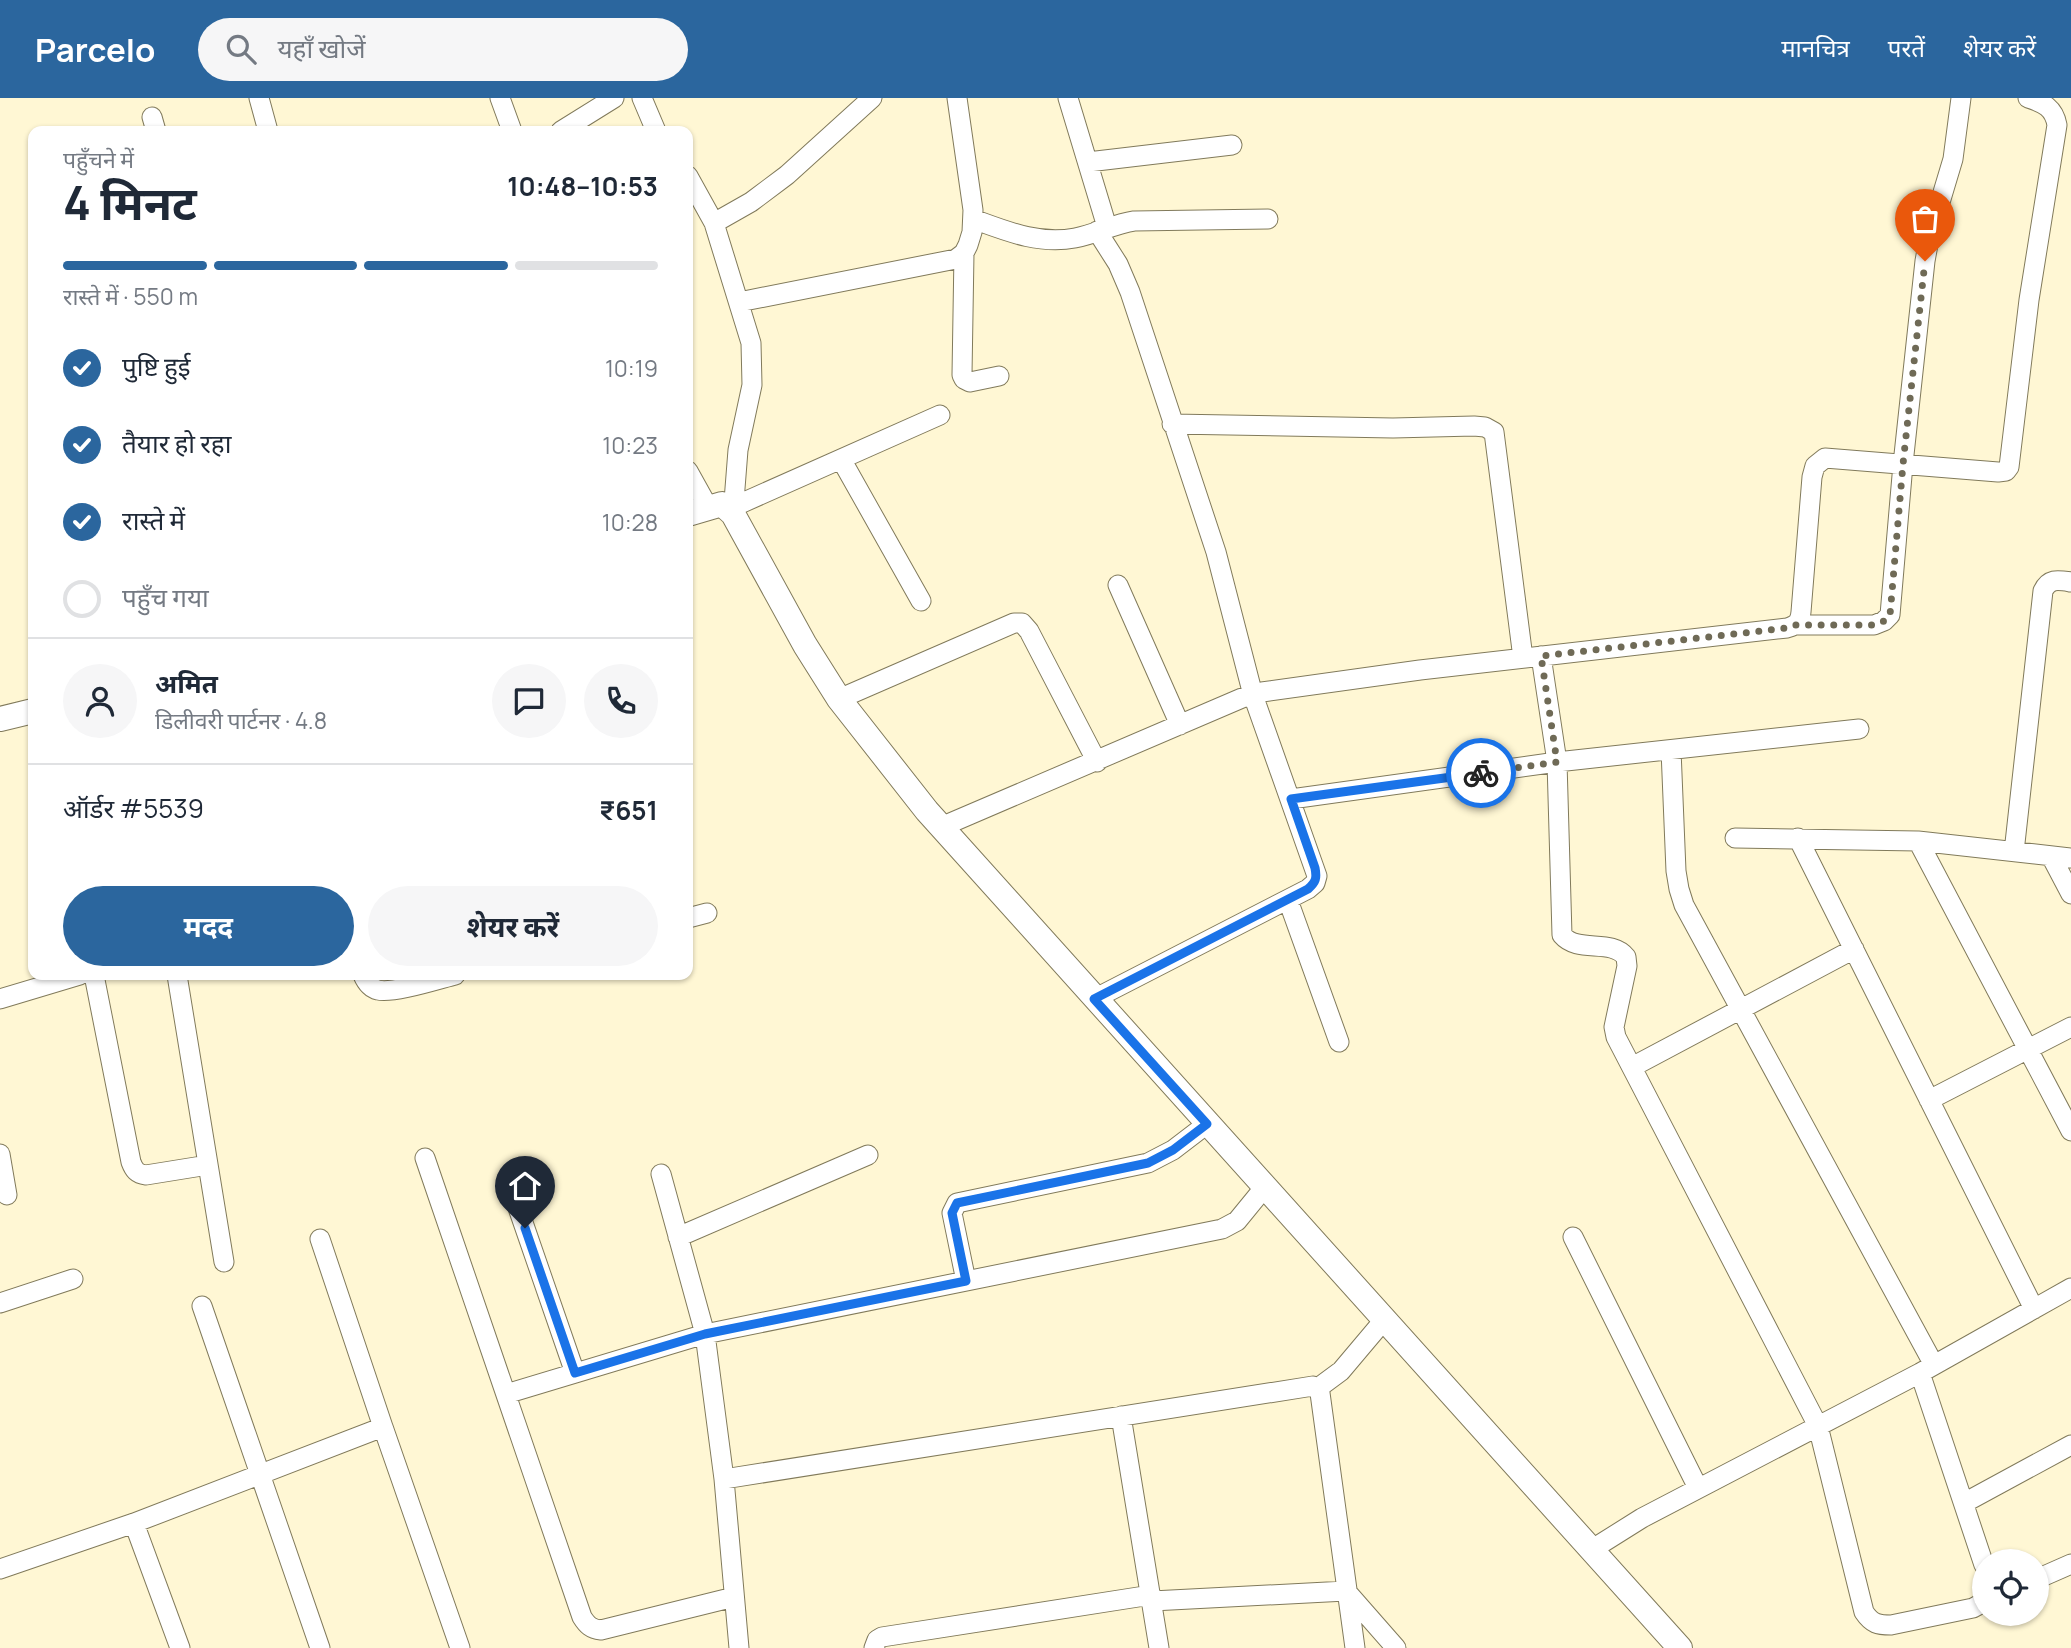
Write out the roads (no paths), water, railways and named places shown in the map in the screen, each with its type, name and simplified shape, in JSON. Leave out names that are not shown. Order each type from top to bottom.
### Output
[{"type":"street","points":[[258,98],[266,126]]},
{"type":"street","points":[[500,98],[510,126]]},
{"type":"street","points":[[569,126],[614,98]]},
{"type":"street","points":[[642,98],[654,126]]},
{"type":"street","points":[[715,223],[751,202],[788,175],[872,98]]},
{"type":"street","points":[[957,98],[973,219],[972,232],[964,253],[962,375],[970,382],[999,376]]},
{"type":"street","points":[[1068,98],[1088,162],[1102,229],[1124,277],[1224,579],[1253,695],[1317,876],[1315,883],[1308,889],[1094,999]]},
{"type":"street","points":[[941,827],[1253,695],[1294,686],[1796,625],[1874,625],[1884,621],[1890,615],[1925,261],[1953,159],[1961,98]]},
{"type":"street","points":[[1796,625],[1801,620],[1812,477],[1815,466],[1825,458],[1998,472],[2006,471],[2009,467],[2029,300],[2064,127],[2055,115],[2052,102],[2028,98]]},
{"type":"street","points":[[1088,162],[1232,145]]},
{"type":"street","points":[[693,185],[715,223],[751,344],[752,385],[738,450],[733,511]]},
{"type":"street","points":[[973,219],[1022,237],[1041,240],[1074,238],[1134,221],[1268,219]]},
{"type":"street","points":[[739,302],[956,259],[964,253]]},
{"type":"street","points":[[733,511],[940,415]]},
{"type":"street","points":[[1172,424],[1393,428],[1474,426],[1494,432],[1532,657],[1557,762],[1562,935],[1567,941],[1576,944],[1616,949],[1626,957],[1627,966],[1614,1027],[1619,1046],[1818,1426],[1864,1612],[1878,1625],[1891,1625],[1972,1608]]},
{"type":"street","points":[[841,459],[921,601]]},
{"type":"street","points":[[693,490],[698,510],[722,504],[733,511],[805,645],[839,699],[941,827],[1680,1648]]},
{"type":"street","points":[[2014,852],[2043,591],[2046,584],[2052,580],[2071,582]]},
{"type":"street","points":[[1118,585],[1181,725]]},
{"type":"street","points":[[839,699],[1014,623],[1022,623],[1029,631],[1097,762]]},
{"type":"street","points":[[0,719],[28,712]]},
{"type":"street","points":[[1291,799],[1557,762],[1859,729]]},
{"type":"street","points":[[1671,750],[1679,889],[1684,905],[1741,1009],[1927,1369],[1979,1549]]},
{"type":"street","points":[[1735,838],[1918,841],[2071,858]]},
{"type":"street","points":[[1798,838],[2034,1309]]},
{"type":"street","points":[[1918,841],[2071,1131]]},
{"type":"street","points":[[2051,856],[2071,894]]},
{"type":"street","points":[[1288,900],[1339,1042]]},
{"type":"street","points":[[693,917],[707,913]]},
{"type":"street","points":[[1632,1067],[1854,949]]},
{"type":"street","points":[[0,999],[63,980]]},
{"type":"street","points":[[95,980],[131,1162],[135,1170],[140,1175],[146,1175],[208,1166]]},
{"type":"street","points":[[178,980],[224,1262]]},
{"type":"street","points":[[366,980],[376,990],[387,991],[434,980]]},
{"type":"street","points":[[1930,1100],[2071,1027]]},
{"type":"street","points":[[966,1281],[952,1213],[957,1203],[1148,1163],[1173,1150],[1207,1124]]},
{"type":"street","points":[[0,1154],[8,1195]]},
{"type":"street","points":[[678,1237],[868,1155]]},
{"type":"street","points":[[425,1158],[582,1617],[587,1625],[601,1630],[734,1597]]},
{"type":"street","points":[[661,1174],[705,1334],[724,1479],[739,1648]]},
{"type":"street","points":[[508,1179],[575,1373]]},
{"type":"street","points":[[506,1394],[705,1334],[1222,1229],[1237,1221],[1264,1188]]},
{"type":"street","points":[[1573,1237],[1698,1488]]},
{"type":"street","points":[[320,1238],[460,1648]]},
{"type":"street","points":[[0,1303],[72,1279]]},
{"type":"street","points":[[1591,1550],[1642,1518],[1927,1369],[2071,1289]]},
{"type":"street","points":[[202,1307],[320,1648]]},
{"type":"street","points":[[724,1479],[1303,1387],[1318,1388],[1341,1371],[1384,1320]]},
{"type":"street","points":[[1318,1388],[1355,1648]]},
{"type":"street","points":[[1121,1416],[1159,1648]]},
{"type":"street","points":[[0,1569],[134,1523],[383,1427]]},
{"type":"street","points":[[1964,1503],[2071,1446]]},
{"type":"street","points":[[134,1523],[180,1648]]},
{"type":"street","points":[[2049,1574],[2071,1564]]},
{"type":"street","points":[[874,1648],[877,1640],[882,1637],[1152,1598],[1346,1591]]},
{"type":"street","points":[[1346,1591],[1396,1648]]}]
